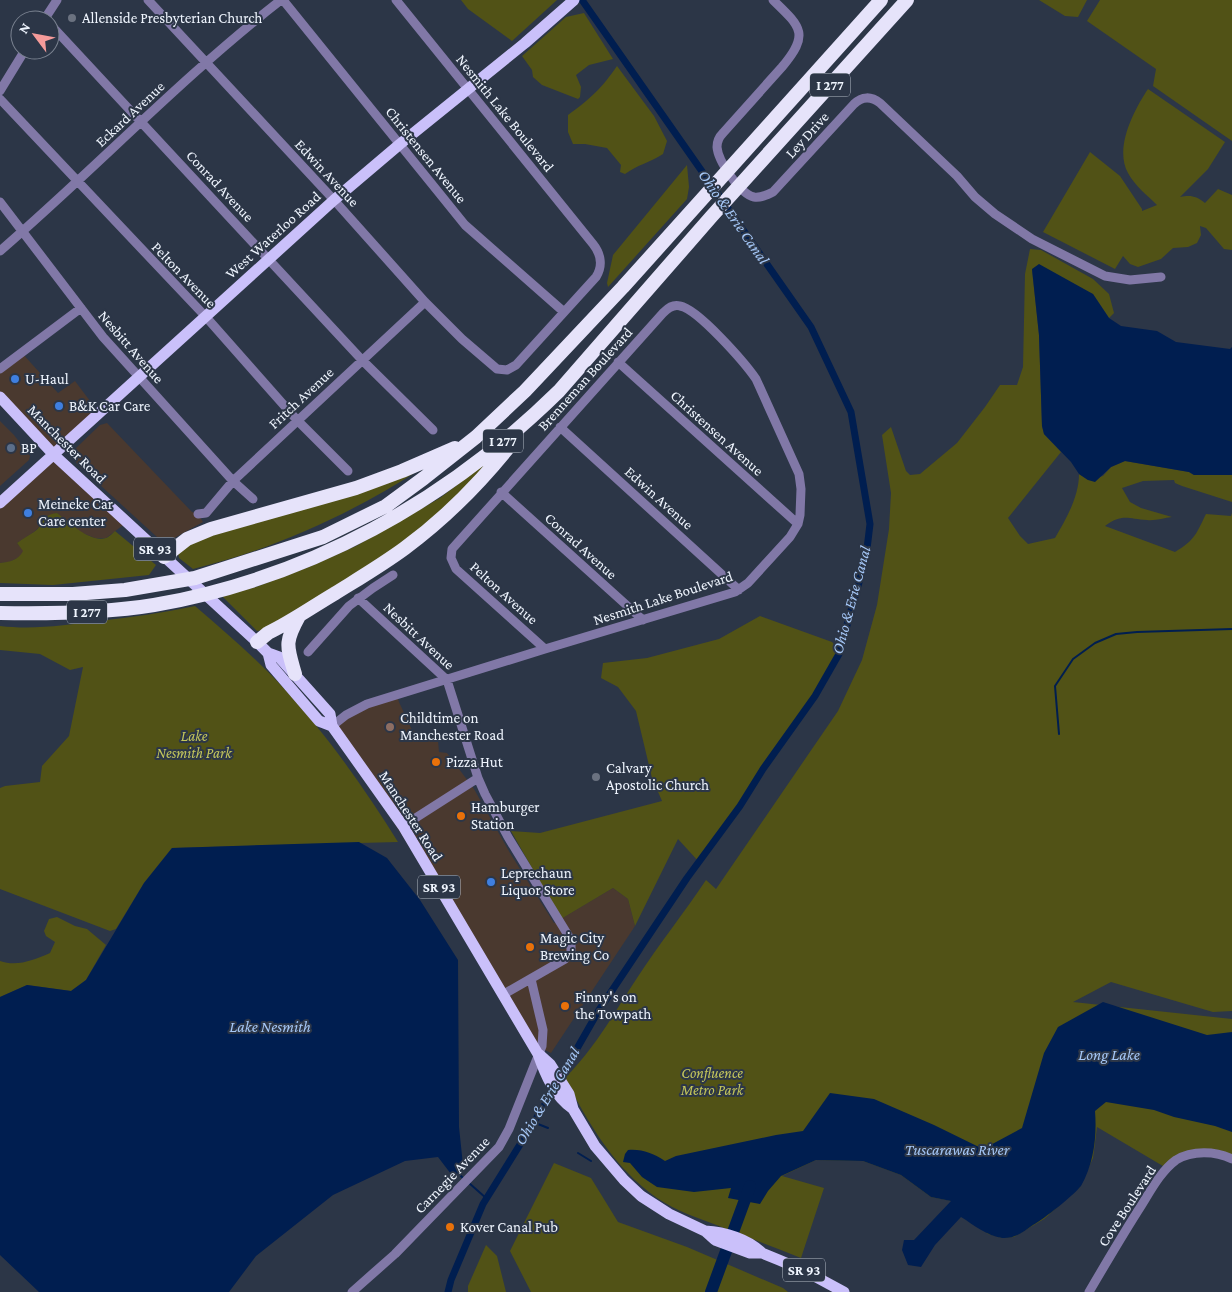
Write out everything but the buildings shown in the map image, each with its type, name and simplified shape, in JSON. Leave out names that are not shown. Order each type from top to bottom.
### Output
[{"type":"highway","name":"I 277","points":[[0,594],[73,594],[125,590],[196,578],[323,537],[386,506],[472,441],[525,392],[698,204],[881,0]]},
{"type":"highway","name":"I 277","points":[[0,613],[93,612],[174,601],[235,585],[303,562],[345,544],[397,516],[445,486],[536,413],[559,391],[753,170],[907,0]]},
{"type":"highway","points":[[257,642],[268,633],[404,549],[438,521],[493,467],[536,413]]},
{"type":"highway","points":[[164,557],[188,539],[212,529],[370,484],[472,441]]},
{"type":"highway","points":[[295,674],[287,646],[290,633],[299,615]]},
{"type":"main road","name":"West Waterloo Road","points":[[0,503],[334,200],[400,144],[525,44],[572,2]]},
{"type":"main road","name":"Manchester Road","points":[[0,397],[54,455],[268,653],[279,657],[330,714],[332,726],[403,826],[568,1102],[600,1152],[632,1188],[658,1208],[705,1231],[805,1271],[844,1292]]},
{"type":"main road","name":"Manchester Road","points":[[268,653],[270,665],[319,721],[332,726]]},
{"type":"street","name":"Edwin Avenue","points":[[148,0],[334,200],[425,302],[488,363],[496,369],[513,368],[564,312]]},
{"type":"street","name":"Eckard Avenue","points":[[0,251],[206,62],[282,0]]},
{"type":"street","name":"Christensen Avenue","points":[[282,0],[465,225],[564,312]]},
{"type":"street","name":"Nesmith Lake Boulevard","points":[[396,0],[593,244],[599,254],[599,272],[564,312]]},
{"type":"street","name":"Ley Drive","points":[[773,0],[797,25],[800,36],[798,44],[782,67],[722,132],[717,146],[722,162],[732,177],[747,193],[760,197],[773,192],[854,104],[862,99],[870,98],[880,103],[957,176],[975,197],[995,214],[1032,239],[1105,276],[1130,280],[1161,277]]},
{"type":"street","name":"Conrad Avenue","points":[[60,36],[270,259],[362,360],[433,430]]},
{"type":"street","points":[[0,91],[19,60]]},
{"type":"street","name":"Pelton Avenue","points":[[0,99],[206,318],[298,420],[348,471]]},
{"type":"street","name":"Nesbitt Avenue","points":[[0,202],[103,337],[233,481],[253,499]]},
{"type":"street","name":"Fritch Avenue","points":[[198,514],[206,513],[233,481],[425,302]]},
{"type":"street","name":"Nesmith Lake Boulevard","points":[[332,726],[346,715],[367,704],[545,648],[728,595],[748,583],[790,537],[798,524],[800,515],[801,489],[799,474],[756,379],[738,356],[691,310],[676,305],[663,313]]},
{"type":"street","points":[[0,369],[80,308]]},
{"type":"street","name":"Brenneman Boulevard","points":[[451,554],[454,545],[663,313]]},
{"type":"street","name":"Christensen Avenue","points":[[618,362],[798,524]]},
{"type":"street","name":"Edwin Avenue","points":[[560,427],[739,590]]},
{"type":"street","name":"Conrad Avenue","points":[[501,492],[643,620]]},
{"type":"street","name":"Pelton Avenue","points":[[451,554],[452,564],[456,569],[545,648]]},
{"type":"street","points":[[308,652],[358,598],[393,575]]},
{"type":"street","name":"Nesbitt Avenue","points":[[358,598],[447,680],[478,778],[508,837],[570,940],[572,948],[568,956],[504,994]]},
{"type":"street","points":[[403,826],[478,778]]},
{"type":"street","points":[[531,979],[544,1034],[538,1054]]},
{"type":"street","name":"Carnegie Avenue","points":[[352,1292],[387,1262],[502,1142],[509,1129],[538,1054]]},
{"type":"street","name":"Cove Boulevard","points":[[1089,1292],[1155,1183],[1172,1164],[1188,1155],[1202,1153],[1219,1154],[1232,1159]]},
{"type":"shaded area","points":[[22,353],[58,393],[75,381],[99,413],[54,455],[126,523],[106,538],[95,538],[80,532],[57,513],[43,519],[40,526],[34,532],[17,543],[24,551],[20,557],[9,562],[0,563],[0,503],[53,455],[0,397],[0,369]]},
{"type":"shaded area","points":[[0,421],[14,435],[30,456],[29,460],[0,486]]},
{"type":"shaded area","points":[[107,423],[192,512],[198,514],[203,522],[167,542],[157,537],[77,464],[73,456],[74,450],[100,425]]},
{"type":"shaded area","points":[[397,695],[412,730],[438,740],[439,752],[447,753],[474,789],[510,853],[554,923],[613,888],[628,899],[635,926],[551,1053],[532,1044],[477,952],[332,726],[346,715]]},
{"type":"green space","points":[[461,0],[557,0],[512,41],[468,9]]},
{"type":"green space","points":[[1039,0],[1087,0],[1078,17],[1065,16]]},
{"type":"green space","points":[[1100,0],[1232,0],[1232,141],[1153,86],[1156,69],[1087,21]]},
{"type":"green space","points":[[584,13],[613,59],[589,65],[576,75],[581,87],[578,99],[542,85],[533,77],[532,70],[522,56],[566,17]]},
{"type":"green space","points":[[617,66],[654,116],[667,141],[663,154],[625,174],[620,172],[621,165],[607,148],[573,144],[568,132],[568,115],[595,93]]},
{"type":"green space","points":[[1148,89],[1225,142],[1208,169],[1180,197],[1193,197],[1205,203],[1218,189],[1232,195],[1232,250],[1224,249],[1206,228],[1200,226],[1201,235],[1197,243],[1188,247],[1173,248],[1161,259],[1138,267],[1130,264],[1123,256],[1115,269],[1043,232],[1090,152],[1120,176],[1142,211],[1157,205],[1131,178],[1124,163],[1123,152],[1124,141],[1132,118]]},
{"type":"green space","points":[[687,165],[689,187],[687,199],[608,287],[607,283],[613,255]]},
{"type":"green space","name":"Confluence Metro Park","points":[[1030,249],[1041,250],[1093,279],[1109,294],[1114,313],[1109,318],[1093,294],[1032,270],[1039,335],[1042,426],[1044,434],[1061,452],[1008,518],[1020,536],[1028,544],[1055,538],[1077,491],[1079,474],[1088,480],[1103,476],[1111,467],[1125,461],[1189,472],[1194,475],[1232,475],[1232,502],[1182,486],[1175,483],[1174,480],[1143,481],[1122,488],[1130,502],[1141,508],[1172,517],[1156,520],[1121,518],[1105,526],[1175,552],[1187,544],[1194,536],[1206,514],[1231,516],[1232,513],[1232,1011],[1213,1012],[1111,982],[1073,1002],[1232,1019],[1232,1160],[1215,1153],[1188,1155],[1168,1169],[1097,1127],[1093,1158],[1080,1187],[1044,1219],[1014,1237],[1002,1238],[988,1234],[952,1201],[931,1197],[901,1175],[863,1161],[816,1160],[782,1176],[824,1188],[801,1258],[687,1214],[657,1198],[615,1159],[583,1112],[565,1078],[586,1055],[645,965],[706,880],[716,889],[838,711],[862,660],[877,605],[889,529],[891,493],[882,435],[891,427],[906,471],[910,475],[920,474],[957,443],[1000,385],[1017,385],[1023,367],[1025,274]]},
{"type":"green space","points":[[491,459],[442,512],[400,545],[270,629],[257,631],[222,596],[256,587],[309,567],[356,546],[440,498]]},
{"type":"green space","points":[[419,470],[366,502],[282,541],[193,569],[179,558],[178,553],[182,547],[215,532]]},
{"type":"green space","points":[[57,513],[80,531],[93,537],[106,538],[115,531],[156,565],[149,575],[53,585],[0,583],[0,563],[19,557],[23,551],[17,543],[38,529],[47,516]]},
{"type":"green space","name":"Lake Nesmith Park","points":[[195,606],[257,661],[294,699],[342,759],[398,842],[172,848],[144,883],[116,929],[110,931],[0,889],[0,788],[40,782],[42,766],[69,736],[83,667],[70,670],[40,654],[0,650],[0,626],[37,627],[62,625],[147,615]]},
{"type":"green space","points":[[760,616],[832,642],[840,651],[791,732],[699,862],[678,839],[635,926],[628,899],[613,888],[561,919],[511,831],[540,833],[662,801],[652,778],[636,711],[618,687],[601,678],[603,663],[647,658],[719,639]]},
{"type":"green space","points":[[57,917],[75,926],[87,929],[106,945],[86,980],[71,991],[27,985],[0,997],[0,961],[19,963],[50,953],[55,942],[46,936],[44,931],[49,919]]},
{"type":"green space","points":[[554,1163],[591,1178],[618,1222],[687,1247],[783,1288],[788,1292],[531,1292],[510,1251]]},
{"type":"green space","points":[[486,1245],[497,1256],[506,1292],[468,1292],[468,1286]]},
{"type":"water","points":[[1039,264],[1093,294],[1109,318],[1121,326],[1157,331],[1176,342],[1230,349],[1232,347],[1232,475],[1194,475],[1189,472],[1125,461],[1111,467],[1095,482],[1079,474],[1071,462],[1044,434],[1042,426],[1039,335],[1032,269]]},
{"type":"water","name":"Lake Nesmith","points":[[359,842],[387,858],[420,900],[458,960],[459,1127],[463,1165],[454,1178],[438,1157],[405,1161],[333,1195],[256,1256],[229,1292],[39,1292],[0,1255],[0,997],[27,985],[71,991],[86,980],[144,883],[172,848]]},
{"type":"water","name":"Long Lake","points":[[1103,1002],[1207,1035],[1232,1032],[1232,1132],[1154,1110],[1106,1102],[1095,1111],[1094,1149],[1089,1168],[1081,1186],[1051,1212],[1015,1236],[1002,1238],[991,1235],[961,1217],[935,1245],[921,1267],[908,1265],[902,1250],[904,1240],[914,1240],[951,1201],[931,1197],[901,1175],[863,1161],[816,1160],[781,1176],[760,1204],[728,1198],[731,1188],[694,1192],[657,1187],[642,1177],[630,1163],[623,1162],[628,1150],[647,1152],[665,1161],[676,1156],[803,1131],[830,1093],[874,1099],[983,1149],[1022,1128],[1044,1053],[1058,1027]]},
{"type":"waterway","name":"Ohio & Erie Canal","points":[[448,1292],[451,1280],[483,1204],[547,1101],[599,1010],[687,878],[740,806],[763,769],[815,696],[839,654],[866,557],[870,524],[851,412],[811,327],[582,0]]},
{"type":"waterway","points":[[1059,734],[1055,686],[1073,659],[1095,643],[1116,634],[1232,629]]},
{"type":"waterway","points":[[533,1122],[548,1128]]},
{"type":"waterway","points":[[578,1153],[591,1161]]},
{"type":"waterway","points":[[458,1173],[463,1178]]},
{"type":"waterway","points":[[469,1183],[486,1198]]},
{"type":"waterway","name":"Tuscarawas River","points":[[711,1292],[750,1186]]},
{"type":"place","name":"Allenside Presbyterian Church","points":[[72,18]]},
{"type":"place","name":"U-Haul","points":[[15,379]]},
{"type":"place","name":"B&K Car Care","points":[[59,406]]},
{"type":"place","name":"BP","points":[[11,448]]},
{"type":"place","name":"Meineke Car Care center","points":[[28,513]]},
{"type":"place","name":"Childtime on Manchester Road","points":[[390,727]]},
{"type":"place","name":"Pizza Hut","points":[[436,762]]},
{"type":"place","name":"Calvary Apostolic Church","points":[[596,777]]},
{"type":"place","name":"Hamburger Station","points":[[461,816]]},
{"type":"place","name":"Leprechaun Liquor Store","points":[[491,882]]},
{"type":"place","name":"Magic City Brewing Co","points":[[530,947]]},
{"type":"place","name":"Finny's on the Towpath","points":[[565,1006]]},
{"type":"place","name":"Kover Canal Pub","points":[[450,1227]]}]
